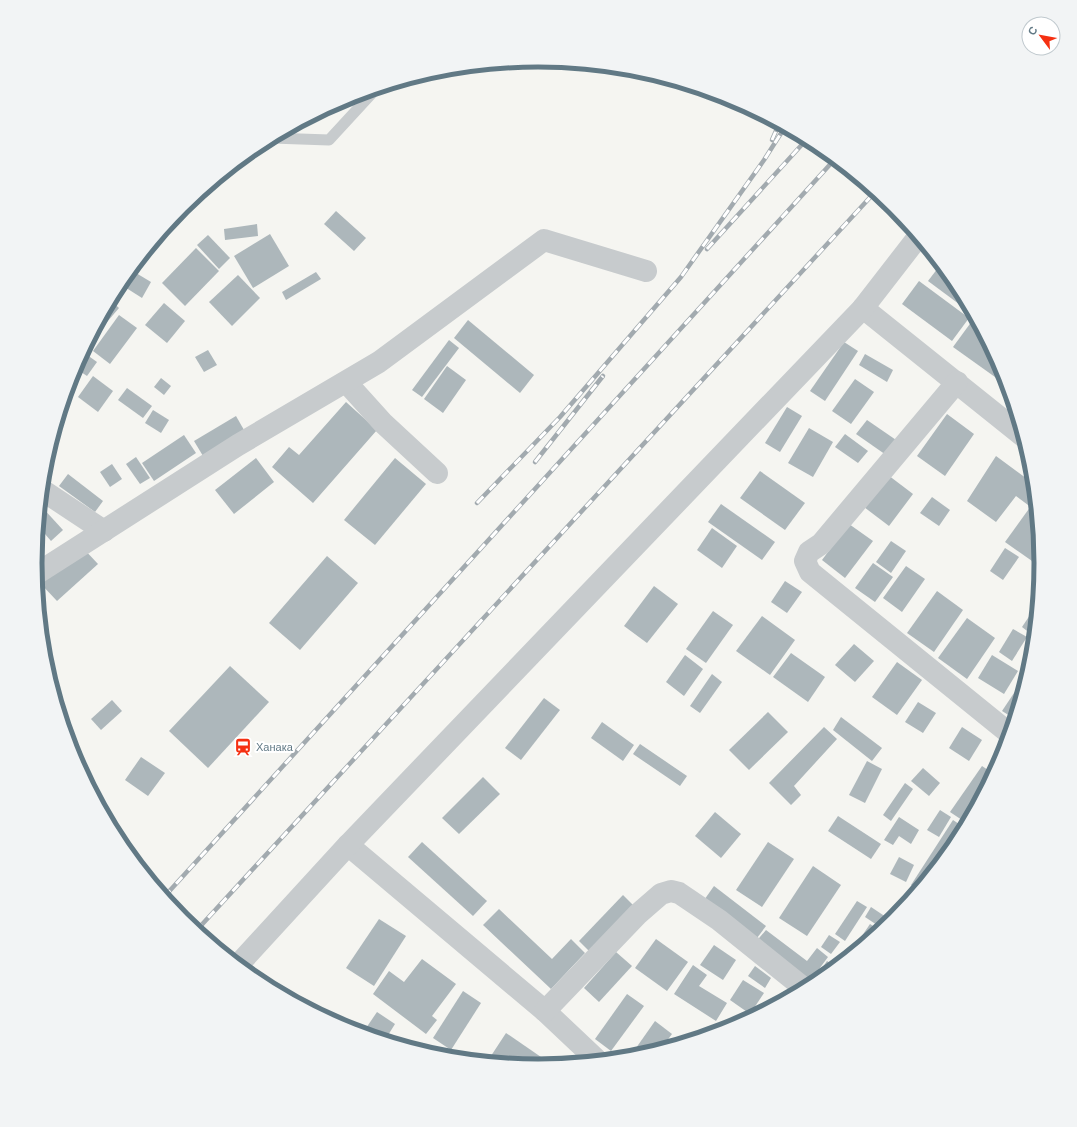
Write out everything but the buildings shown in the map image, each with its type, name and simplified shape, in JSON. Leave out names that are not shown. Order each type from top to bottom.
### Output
[{"type":"street","points":[[42,570],[238,445],[379,362],[544,240],[646,271]]},
{"type":"street","points":[[242,961],[348,845],[863,308],[915,240]]},
{"type":"street","points":[[863,308],[1017,431]]},
{"type":"street","points":[[346,382],[383,423],[437,473]]},
{"type":"street","points":[[957,382],[821,544],[809,552],[805,561],[810,572],[1006,731]]},
{"type":"street","points":[[47,493],[104,531]]},
{"type":"street","points":[[348,845],[545,1011],[594,1057]]},
{"type":"street","points":[[545,1011],[638,914],[661,894],[671,891],[679,893],[719,920],[800,985]]},
{"type":"lane","points":[[283,138],[329,140],[369,97]]},
{"type":"railway","points":[[772,140],[777,128]]},
{"type":"railway","points":[[477,503],[560,417],[681,277],[764,160],[782,131]]},
{"type":"railway","points":[[707,249],[803,144]]},
{"type":"railway","points":[[167,893],[831,163]]},
{"type":"railway","points":[[200,927],[872,195]]},
{"type":"railway","points":[[535,462],[603,376]]},
{"type":"place","name":"Ханака","points":[[243,747]]}]
